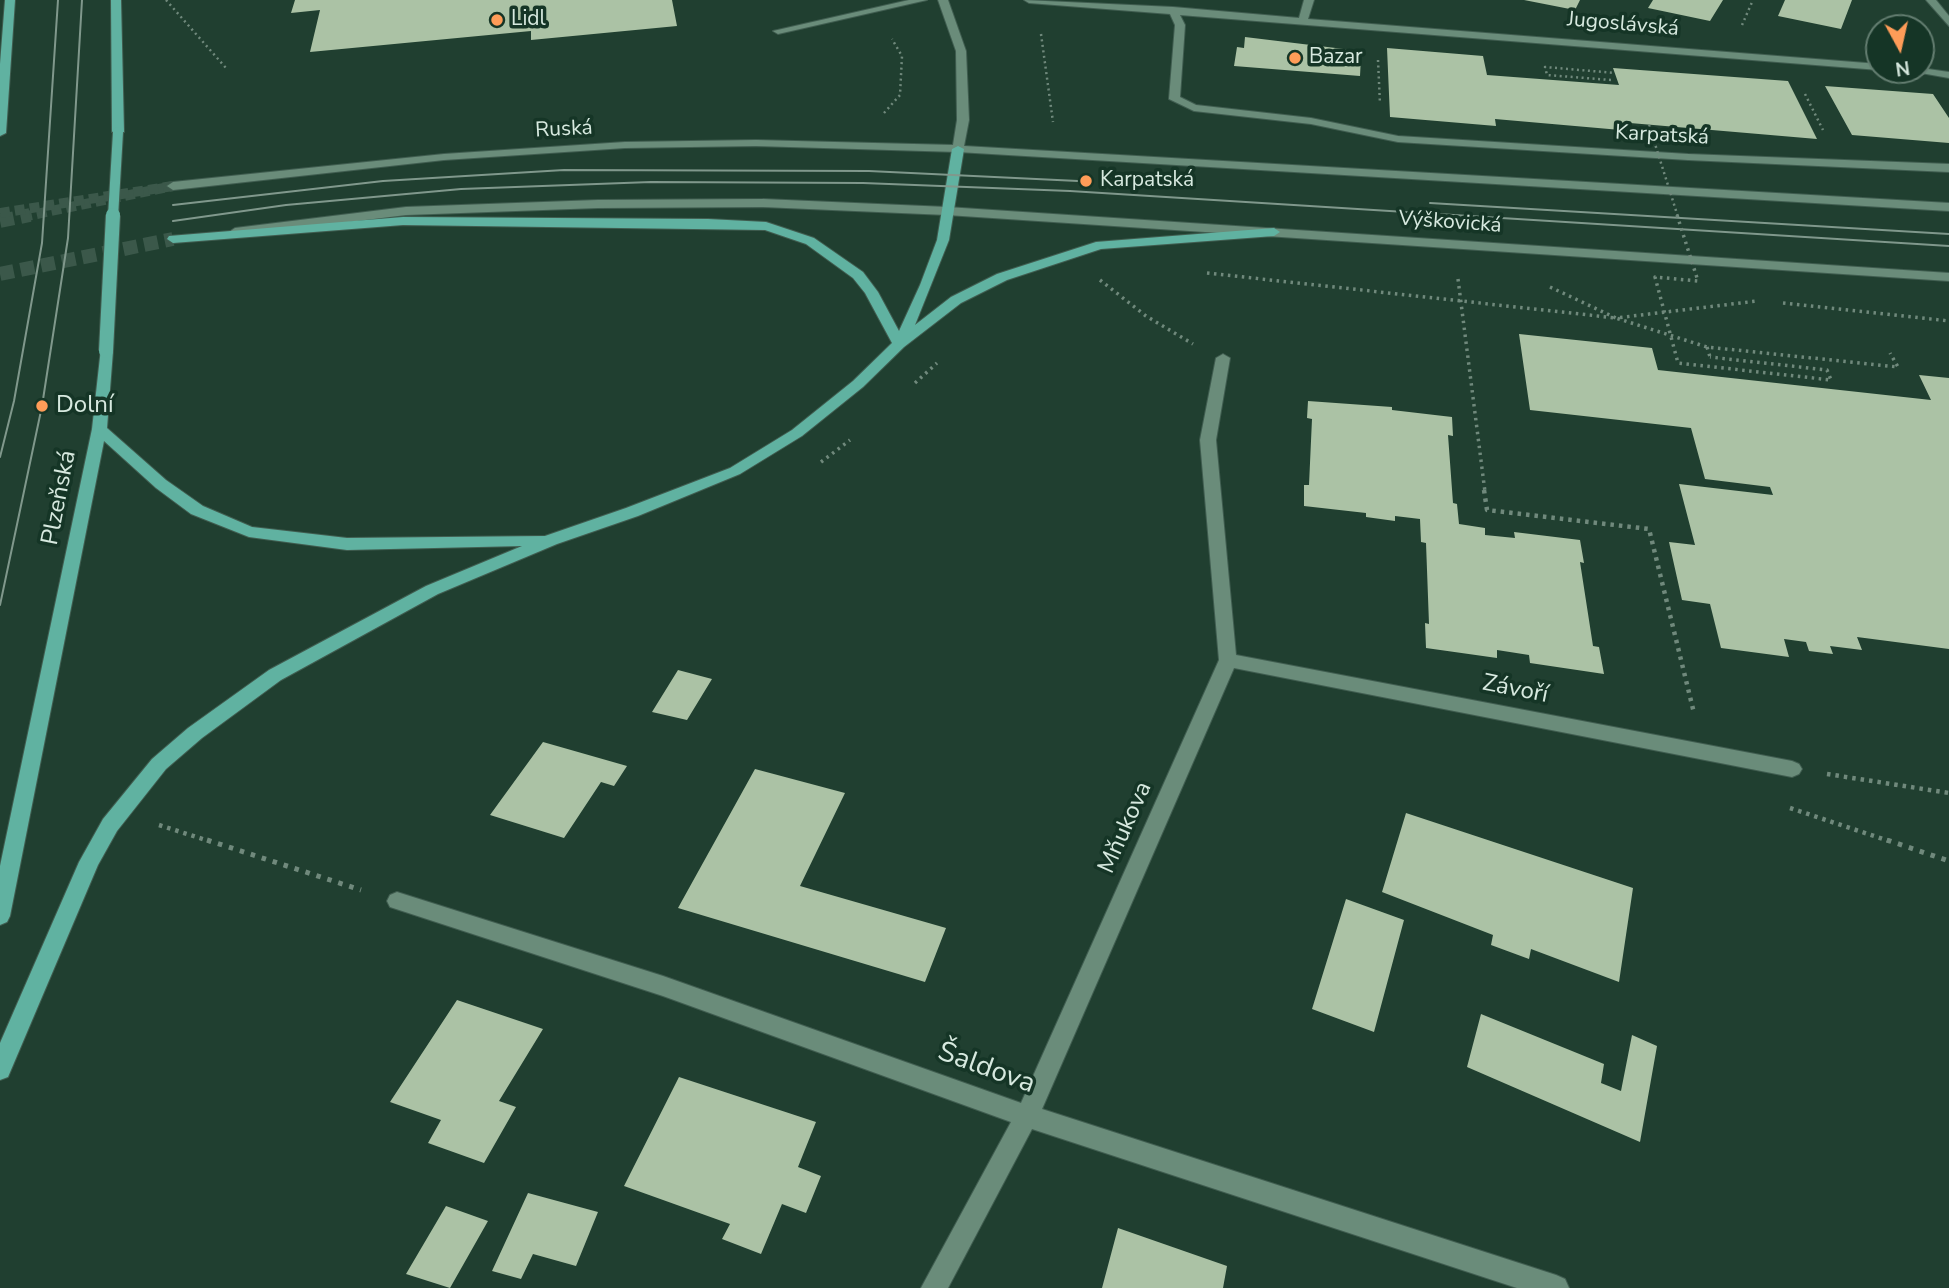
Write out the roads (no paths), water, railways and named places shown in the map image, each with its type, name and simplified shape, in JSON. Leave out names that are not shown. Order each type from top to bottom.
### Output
[{"type":"main road","points":[[0,132],[5,13],[10,0]]},
{"type":"main road","name":"Plzeňská","points":[[0,916],[99,429],[118,132],[116,0]]},
{"type":"main road","points":[[899,344],[927,285],[943,240],[958,149]]},
{"type":"main road","points":[[173,239],[403,221],[708,223],[766,226],[810,241],[858,275],[871,292],[899,344]]},
{"type":"main road","points":[[0,1069],[89,862],[110,825],[159,764],[232,705],[307,655],[432,590],[551,540],[735,471],[806,426],[899,344],[966,295],[1002,277],[1100,244],[1141,239],[1274,232]]},
{"type":"main road","points":[[99,429],[161,484],[197,510],[249,532],[346,544],[551,540]]},
{"type":"street","points":[[778,32],[922,0]]},
{"type":"street","points":[[943,0],[961,51],[963,120],[958,149]]},
{"type":"street","name":"Jugoslávská","points":[[1029,0],[1865,66]]},
{"type":"street","points":[[1303,20],[1309,0]]},
{"type":"street","points":[[1931,0],[1949,23]]},
{"type":"street","name":"Karpatská","points":[[1173,10],[1180,26],[1174,99],[1194,108],[1311,121],[1382,136],[1675,156],[1949,168]]},
{"type":"street","name":"Ruská","points":[[173,187],[407,160],[625,145],[756,143],[958,149]]},
{"type":"street","name":"Výškovická","points":[[958,149],[1949,206]]},
{"type":"street","points":[[173,239],[406,211],[506,206],[763,203],[947,211]]},
{"type":"street","name":"Výškovická","points":[[947,211],[1949,277]]},
{"type":"street","points":[[1859,272],[1949,284]]},
{"type":"street","name":"Mňukova","points":[[934,1288],[1027,1116],[1228,660],[1208,440],[1223,358]]},
{"type":"street","name":"Závoří","points":[[1228,660],[1792,769]]},
{"type":"street","name":"Šaldova","points":[[397,901],[663,986],[1027,1116],[1556,1288]]},
{"type":"tunnel","points":[[22,217],[173,186]]},
{"type":"tunnel","points":[[0,213],[173,186]]},
{"type":"tunnel","points":[[0,221],[30,215]]},
{"type":"tunnel","points":[[0,274],[173,239]]},
{"type":"tram line","points":[[0,457],[14,401],[42,243],[58,0]]},
{"type":"tram line","points":[[0,605],[42,406],[68,238],[82,0]]},
{"type":"tram line","points":[[173,205],[383,181],[564,170],[869,171],[1078,181]]},
{"type":"tram line","points":[[173,221],[286,205],[461,189],[651,182],[863,183],[1070,191],[1949,246]]},
{"type":"tram line","points":[[1430,203],[1949,234]]},
{"type":"place","name":"Lidl","points":[[497,20]]},
{"type":"place","name":"Bazar","points":[[1295,58]]},
{"type":"place","name":"Karpatská","points":[[1086,181]]},
{"type":"place","name":"Dolní","points":[[42,406]]}]
